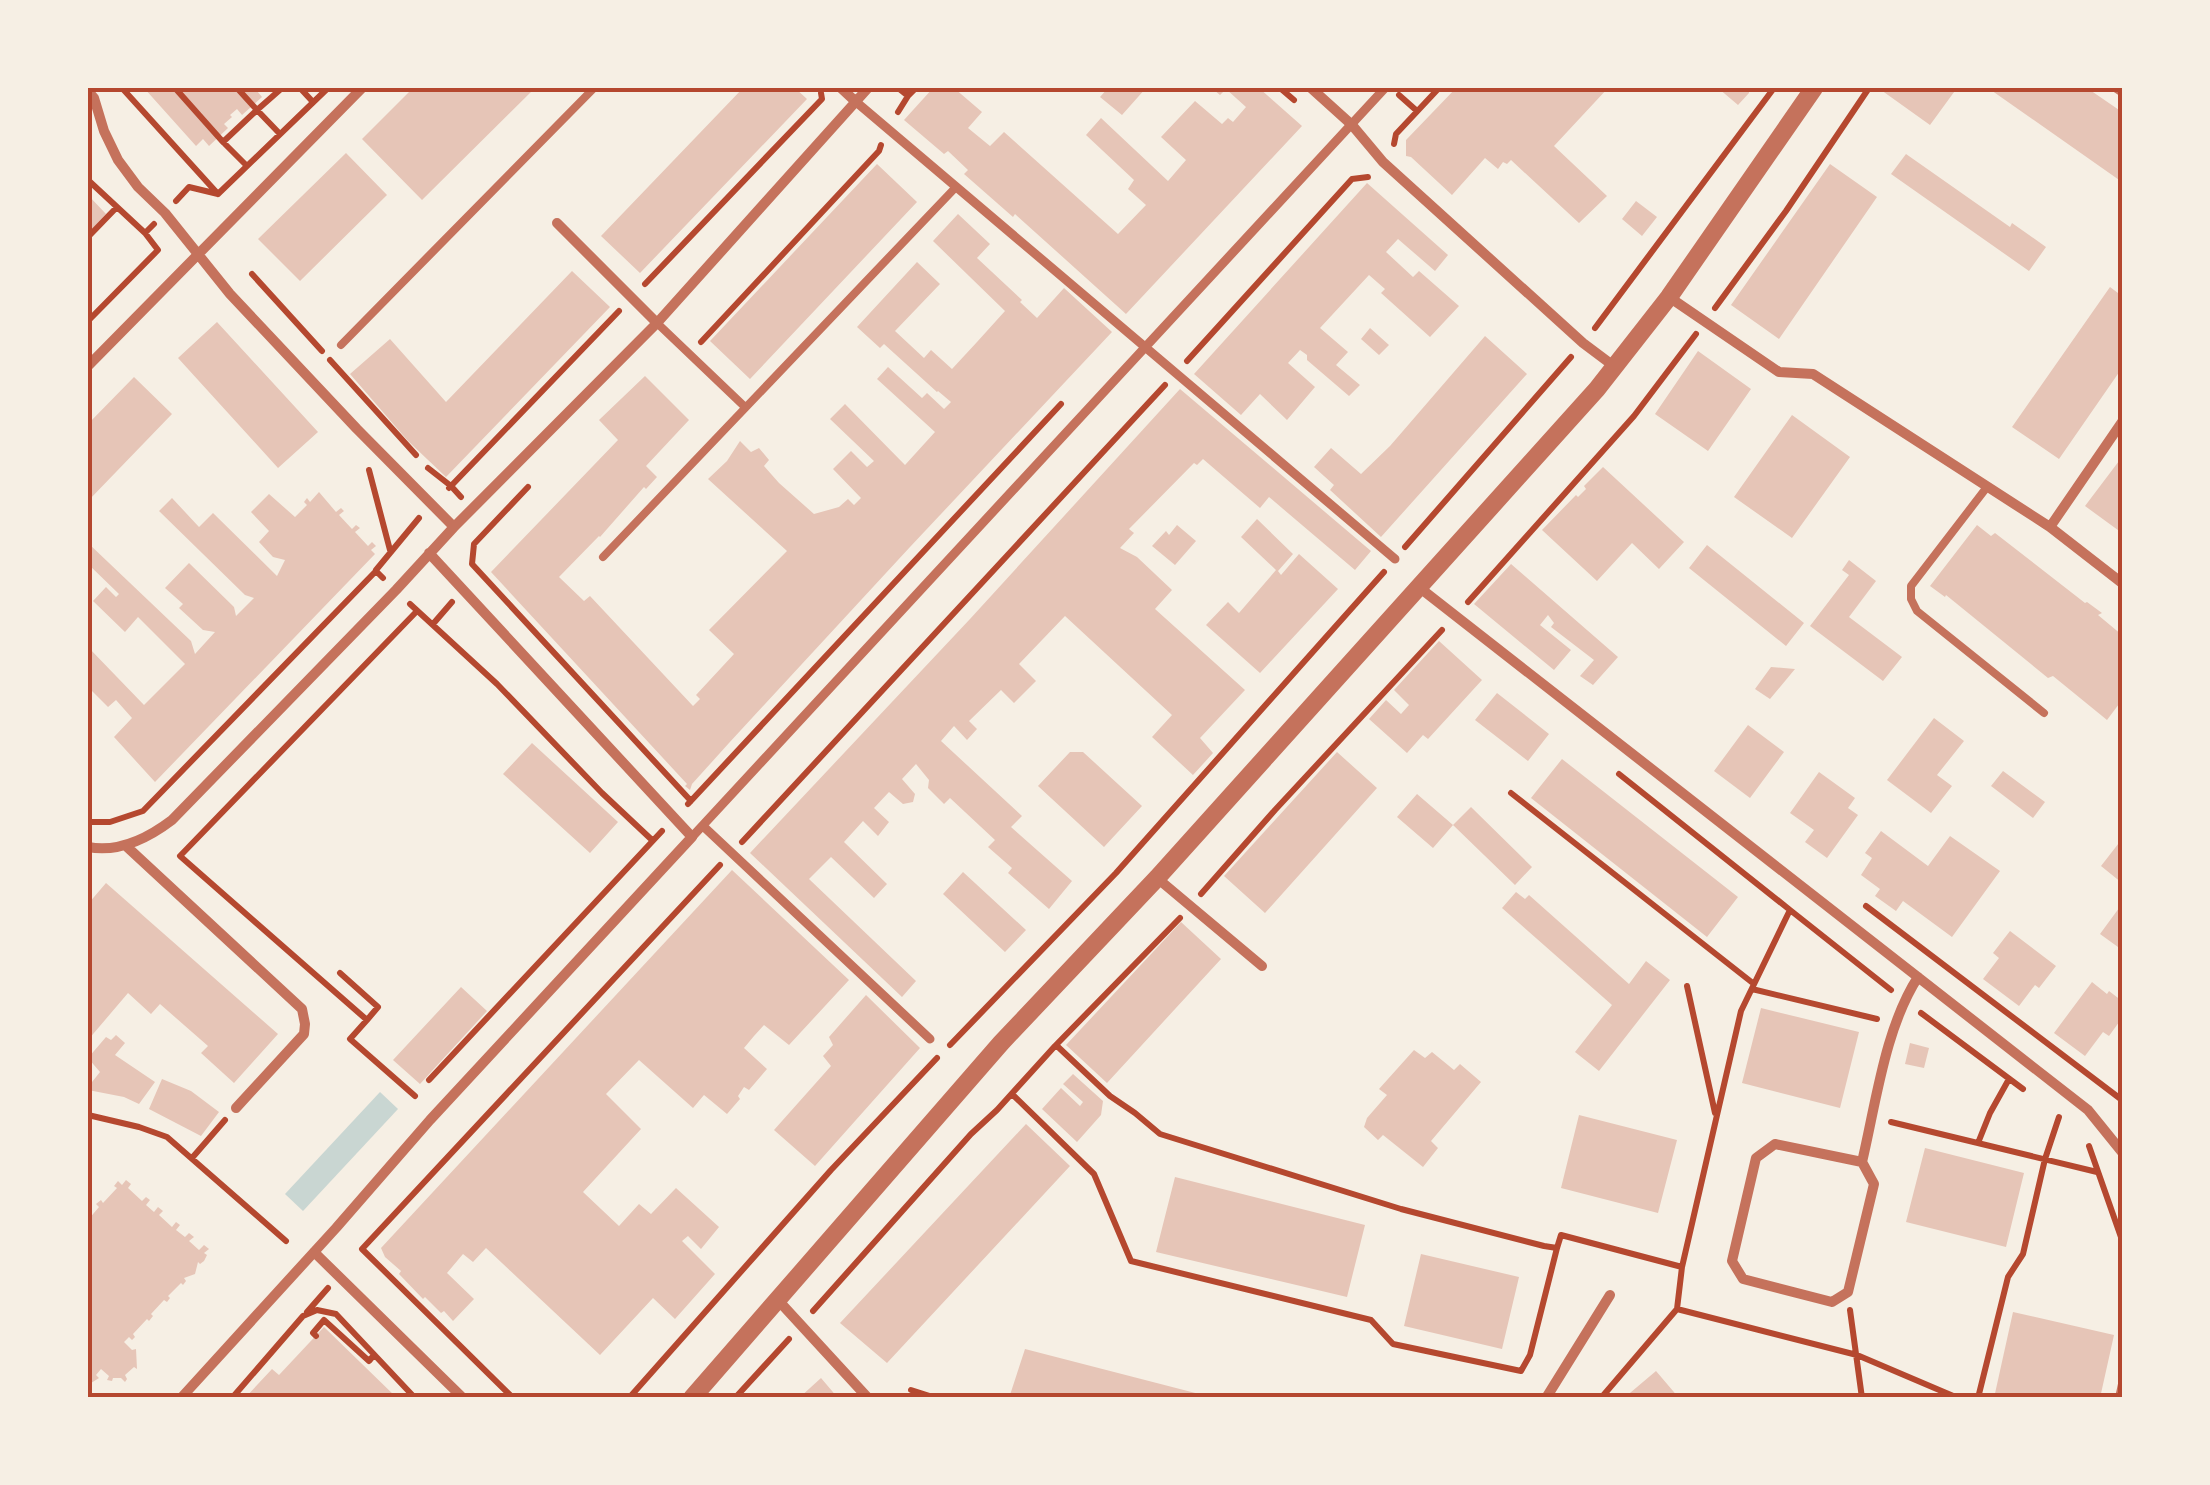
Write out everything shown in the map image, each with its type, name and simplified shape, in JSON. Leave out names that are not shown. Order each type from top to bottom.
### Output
[{"type":"street","points":[[88,366],[362,88]]},
{"type":"street","points":[[840,88],[1395,559]]},
{"type":"street","points":[[88,846],[125,846],[146,838],[172,820],[657,322],[868,88]]},
{"type":"street","points":[[1311,88],[1352,124],[1383,162],[1583,343],[1615,366]]},
{"type":"street","points":[[692,1398],[1001,1043],[1157,878],[1615,366],[1669,297],[1814,88]]},
{"type":"street","points":[[181,1398],[430,1120],[1381,90]]},
{"type":"street","points":[[88,91],[118,160],[138,187],[165,213],[242,308],[454,527]]},
{"type":"street","points":[[557,223],[657,322]]},
{"type":"street","points":[[1669,297],[1779,372],[1813,374],[2050,527],[2122,583]]},
{"type":"street","points":[[2050,527],[2122,422]]},
{"type":"street","points":[[429,553],[692,837]]},
{"type":"street","points":[[1420,588],[2088,1110],[2122,1152]]},
{"type":"street","points":[[703,826],[930,1039]]},
{"type":"street","points":[[125,846],[302,1009],[304,1034],[236,1108]]},
{"type":"street","points":[[1157,878],[1262,966]]},
{"type":"street","points":[[1862,1162],[1775,1144],[1756,1158],[1732,1261],[1744,1279],[1832,1302],[1848,1292],[1874,1184],[1862,1162],[1895,1024],[1918,977]]},
{"type":"street","points":[[314,1252],[463,1398]]},
{"type":"street","points":[[1546,1398],[1610,1295]]},
{"type":"street","points":[[776,1299],[868,1398]]},
{"type":"lane","points":[[341,344],[594,88]]},
{"type":"lane","points":[[603,557],[956,187]]},
{"type":"lane","points":[[657,322],[745,407]]},
{"type":"lane","points":[[1987,487],[1911,586],[1911,599],[1917,611],[2044,713]]},
{"type":"lane","points":[[2119,1398],[2122,1384]]},
{"type":"path","points":[[122,88],[236,213]]},
{"type":"path","points":[[175,88],[247,166]]},
{"type":"path","points":[[238,88],[280,134]]},
{"type":"path","points":[[223,142],[282,88]]},
{"type":"path","points":[[300,88],[313,102]]},
{"type":"path","points":[[218,194],[328,88]]},
{"type":"path","points":[[898,88],[908,96]]},
{"type":"path","points":[[690,354],[879,151],[887,128],[916,88]]},
{"type":"path","points":[[1280,88],[1304,108]]},
{"type":"path","points":[[512,1398],[362,1249],[1352,179],[1368,177],[1383,162],[1394,148],[1396,134],[1440,88]]},
{"type":"path","points":[[630,1398],[831,1170],[1116,874],[1395,559],[1583,343],[1774,88]]},
{"type":"path","points":[[734,1398],[971,1134],[1191,906],[1634,416],[1786,211],[1869,88]]},
{"type":"path","points":[[88,180],[145,232],[158,250],[88,320]]},
{"type":"path","points":[[145,232],[189,186],[218,194]]},
{"type":"path","points":[[88,237],[117,207]]},
{"type":"path","points":[[252,274],[427,468],[451,486],[376,571]]},
{"type":"path","points":[[430,1080],[1072,392]]},
{"type":"path","points":[[528,486],[474,544],[472,564],[692,801]]},
{"type":"path","points":[[1421,529],[1430,536]]},
{"type":"path","points":[[1476,574],[1485,582]]},
{"type":"path","points":[[367,1020],[180,856],[417,611]]},
{"type":"path","points":[[467,655],[652,840]]},
{"type":"path","points":[[1610,767],[2034,1098]]},
{"type":"path","points":[[1511,793],[1753,986],[1895,1024]]},
{"type":"path","points":[[88,822],[110,822],[144,811]]},
{"type":"path","points":[[1601,1398],[1677,1309],[1682,1267],[1742,1010],[1790,910]]},
{"type":"path","points":[[340,973],[378,1007],[350,1039],[414,1096]]},
{"type":"path","points":[[1687,986],[1716,1119]]},
{"type":"path","points":[[1056,1045],[1110,1096],[1160,1134],[1401,1209],[1557,1248]]},
{"type":"path","points":[[1978,1143],[2009,1079]]},
{"type":"path","points":[[1012,1094],[1094,1174],[1131,1262],[1371,1320],[1393,1344],[1521,1371],[1530,1355],[1561,1234],[1682,1267]]},
{"type":"path","points":[[2047,1107],[2074,1129]]},
{"type":"path","points":[[192,1158],[236,1108]]},
{"type":"path","points":[[88,1115],[166,1137],[286,1241]]},
{"type":"path","points":[[1978,1398],[2008,1277],[2023,1254],[2044,1159],[2060,1116]]},
{"type":"path","points":[[1873,1118],[2098,1172]]},
{"type":"path","points":[[2088,1141],[2122,1240]]},
{"type":"path","points":[[1848,1292],[1862,1398]]},
{"type":"path","points":[[1677,1309],[1857,1355],[1958,1398]]},
{"type":"path","points":[[232,1398],[303,1316],[317,1310],[336,1314],[414,1398]]},
{"type":"path","points":[[298,1322],[314,1334],[324,1320],[368,1361],[374,1355]]},
{"type":"path","points":[[911,1390],[936,1398]]},
{"type":"shaded area","points":[[380,1092],[398,1109],[303,1211],[285,1194]]},
{"type":"building","points":[[144,88],[261,88],[257,91],[262,97],[242,115],[237,109],[230,115],[224,124],[228,128],[209,146],[203,139],[196,146]]},
{"type":"building","points":[[413,88],[535,88],[422,200],[362,139]]},
{"type":"building","points":[[743,88],[795,88],[807,99],[640,273],[601,236]]},
{"type":"building","points":[[933,88],[954,88],[982,112],[968,128],[990,146],[1004,132],[1118,234],[1146,205],[1128,189],[1134,180],[1086,135],[1101,118],[1168,181],[1186,160],[1161,137],[1195,101],[1222,124],[1228,118],[1233,122],[1246,107],[1226,89],[1220,95],[1216,88],[1259,88],[1302,126],[1126,314],[1015,214],[1013,217],[964,174],[968,170],[948,151],[944,154],[904,120]]},
{"type":"building","points":[[1108,88],[1146,88],[1122,115],[1100,97]]},
{"type":"building","points":[[1456,88],[1608,88],[1554,146],[1607,196],[1579,223],[1511,160],[1498,169],[1485,158],[1452,195],[1406,156],[1406,140]]},
{"type":"building","points":[[1718,88],[1749,88],[1749,93],[1738,105]]},
{"type":"building","points":[[1883,88],[1957,88],[1930,125]]},
{"type":"building","points":[[1988,88],[2087,88],[2122,112],[2122,182]]},
{"type":"building","points":[[346,153],[387,195],[300,281],[258,239]]},
{"type":"building","points":[[1906,154],[2010,227],[2012,223],[2046,247],[2029,271],[1891,174]]},
{"type":"building","points":[[877,164],[917,202],[750,379],[710,341]]},
{"type":"building","points":[[1830,164],[1877,197],[1779,339],[1731,305]]},
{"type":"building","points":[[1367,183],[1448,255],[1435,271],[1398,239],[1386,252],[1413,277],[1419,271],[1459,306],[1430,337],[1381,293],[1385,289],[1369,275],[1320,328],[1348,352],[1336,365],[1360,385],[1349,396],[1300,350],[1288,363],[1315,387],[1287,420],[1260,394],[1241,415],[1194,374]]},
{"type":"building","points":[[88,195],[106,214],[88,233]]},
{"type":"building","points":[[1636,201],[1657,217],[1642,236],[1622,219]]},
{"type":"building","points":[[958,214],[990,244],[977,258],[1037,318],[1064,288],[1112,332],[729,743],[690,790],[491,572],[618,440],[599,420],[645,376],[689,420],[646,466],[657,477],[559,577],[584,601],[590,596],[693,706],[700,699],[696,695],[734,654],[709,630],[787,551],[708,479],[740,441],[751,452],[759,448],[769,460],[764,466],[814,514],[839,507],[848,499],[854,505],[861,498],[833,469],[851,451],[867,467],[874,461],[830,419],[845,404],[905,465],[935,432],[877,379],[888,367],[922,398],[927,393],[944,409],[951,402],[884,344],[880,348],[857,327],[917,262],[940,284],[895,331],[924,358],[931,350],[952,369],[1005,311],[933,241]]},
{"type":"building","points":[[572,271],[610,307],[446,477],[408,441],[350,374],[390,339],[446,402]]},
{"type":"building","points":[[2110,287],[2122,296],[2122,368],[2059,459],[2012,427]]},
{"type":"building","points":[[217,322],[318,432],[278,468],[178,358]]},
{"type":"building","points":[[1370,328],[1389,345],[1379,355],[1361,339]]},
{"type":"building","points":[[1485,336],[1527,374],[1381,537],[1330,490],[1334,485],[1314,467],[1331,448],[1361,474]]},
{"type":"building","points":[[1698,351],[1751,389],[1708,451],[1655,414]]},
{"type":"building","points":[[134,377],[172,414],[88,501],[88,424]]},
{"type":"building","points":[[1180,389],[1371,551],[1355,570],[1269,497],[1260,508],[1203,459],[1197,465],[1194,463],[1129,529],[1134,533],[1120,548],[1137,557],[1172,590],[1155,609],[1245,690],[1200,738],[1213,753],[1193,775],[1152,737],[1172,715],[1065,616],[1019,664],[1036,681],[1014,703],[1001,690],[969,721],[977,729],[967,740],[954,726],[941,741],[1022,816],[1011,827],[1072,881],[1049,909],[1008,873],[1012,868],[988,847],[995,840],[950,798],[944,804],[928,788],[929,780],[916,764],[902,779],[915,794],[913,802],[903,804],[889,792],[874,808],[889,822],[878,836],[863,821],[844,842],[887,884],[874,898],[831,857],[809,879],[916,981],[902,997],[750,853]]},
{"type":"building","points":[[1792,415],[1850,457],[1792,538],[1734,497]]},
{"type":"building","points":[[2119,461],[2122,463],[2122,533],[2085,506]]},
{"type":"building","points":[[1603,467],[1684,542],[1659,569],[1632,543],[1597,581],[1542,530],[1586,489],[1584,486]]},
{"type":"building","points":[[319,492],[336,512],[341,508],[344,511],[339,515],[352,529],[356,525],[360,528],[355,532],[368,546],[372,542],[376,546],[371,550],[375,554],[155,782],[114,737],[132,718],[116,700],[108,707],[91,690],[88,694],[88,647],[144,705],[185,664],[138,617],[125,632],[93,601],[106,587],[116,597],[119,594],[88,564],[88,543],[191,641],[195,654],[215,632],[203,630],[179,608],[183,604],[165,588],[189,563],[234,607],[236,616],[254,598],[245,595],[159,511],[172,498],[199,527],[213,513],[277,576],[285,560],[273,557],[259,542],[269,531],[251,512],[269,494],[295,517],[307,505],[307,498],[310,502]]},
{"type":"building","points":[[1257,519],[1293,554],[1278,571],[1281,575],[1299,554],[1338,589],[1260,673],[1206,625],[1228,602],[1239,613],[1276,570],[1241,537]]},
{"type":"building","points":[[1177,525],[1196,541],[1175,565],[1152,546]]},
{"type":"building","points":[[1977,525],[1991,536],[1995,533],[2102,613],[2098,615],[2122,635],[2122,700],[2107,720],[1930,586]]},
{"type":"building","points":[[1707,545],[1804,623],[1786,646],[1689,568]]},
{"type":"building","points":[[1849,560],[1876,581],[1849,617],[1902,657],[1883,681],[1810,626],[1849,575],[1842,570]]},
{"type":"building","points":[[1511,564],[1618,657],[1593,685],[1580,676],[1594,660],[1551,627],[1554,623],[1548,615],[1540,625],[1571,650],[1554,670],[1474,604]]},
{"type":"building","points":[[1439,641],[1482,680],[1428,739],[1423,735],[1407,753],[1369,719],[1386,700],[1401,714],[1409,705],[1394,690]]},
{"type":"building","points":[[1771,667],[1795,669],[1770,699],[1755,689]]},
{"type":"building","points":[[1497,693],[1549,734],[1528,761],[1475,720]]},
{"type":"building","points":[[1934,718],[1964,741],[1937,775],[1952,786],[1931,813],[1887,780]]},
{"type":"building","points":[[1748,725],[1784,752],[1750,798],[1714,771]]},
{"type":"building","points":[[532,743],[618,822],[590,853],[503,774]]},
{"type":"building","points":[[1070,752],[1083,752],[1142,806],[1104,847],[1038,786]]},
{"type":"building","points":[[1337,752],[1377,788],[1265,913],[1224,876]]},
{"type":"building","points":[[1562,759],[1738,897],[1707,937],[1531,798]]},
{"type":"building","points":[[2003,771],[2045,802],[2033,818],[1991,786]]},
{"type":"building","points":[[1819,772],[1855,798],[1848,808],[1858,815],[1827,858],[1805,842],[1814,830],[1790,813]]},
{"type":"building","points":[[1417,794],[1453,825],[1433,848],[1397,817]]},
{"type":"building","points":[[1471,807],[1532,867],[1515,885],[1453,825]]},
{"type":"building","points":[[1881,831],[1928,866],[1950,836],[2000,871],[1952,937],[1903,901],[1896,911],[1875,896],[1880,889],[1861,875],[1872,858],[1865,853]]},
{"type":"building","points":[[2122,839],[2122,883],[2101,866]]},
{"type":"building","points":[[732,870],[849,980],[789,1045],[764,1025],[744,1048],[767,1069],[749,1090],[744,1087],[740,1099],[727,1114],[704,1095],[693,1108],[639,1060],[606,1094],[641,1129],[583,1192],[619,1226],[639,1204],[651,1214],[676,1188],[719,1227],[701,1249],[688,1236],[682,1241],[715,1274],[675,1319],[653,1298],[600,1355],[486,1248],[473,1262],[463,1254],[447,1273],[474,1299],[453,1321],[423,1299],[381,1248]]},
{"type":"building","points":[[963,872],[1026,930],[1005,952],[943,894]]},
{"type":"building","points":[[106,883],[278,1034],[234,1083],[201,1053],[208,1046],[160,1004],[151,1014],[128,993],[88,1040],[88,904]]},
{"type":"building","points":[[1516,892],[1525,899],[1529,895],[1629,984],[1646,961],[1670,980],[1599,1071],[1575,1052],[1612,1005],[1502,908]]},
{"type":"building","points":[[2122,904],[2122,941],[2118,947],[2100,934]]},
{"type":"building","points":[[1181,922],[1221,959],[1107,1083],[1066,1045]]},
{"type":"building","points":[[2010,931],[2056,966],[2019,1006],[1983,979],[1999,958],[1993,953]]},
{"type":"building","points":[[2092,982],[2122,1001],[2122,1018],[2109,1036],[2103,1032],[2085,1056],[2054,1033]]},
{"type":"building","points":[[461,987],[487,1011],[420,1084],[393,1060]]},
{"type":"building","points":[[866,995],[920,1048],[815,1166],[774,1130],[831,1066],[823,1056],[833,1045],[829,1037]]},
{"type":"building","points":[[1761,1008],[1859,1032],[1840,1108],[1742,1083]]},
{"type":"building","points":[[116,1035],[125,1043],[115,1055],[155,1082],[139,1104],[88,1090],[100,1072],[88,1058],[106,1037],[111,1040]]},
{"type":"building","points":[[1910,1043],[1929,1048],[1924,1068],[1905,1064]]},
{"type":"building","points":[[1414,1050],[1425,1058],[1432,1052],[1454,1070],[1460,1064],[1481,1082],[1431,1141],[1438,1148],[1423,1167],[1383,1135],[1378,1140],[1364,1127],[1387,1095],[1379,1089]]},
{"type":"building","points":[[1073,1074],[1103,1101],[1101,1115],[1077,1142],[1042,1109],[1061,1088],[1080,1106],[1083,1102],[1063,1084]]},
{"type":"building","points":[[162,1079],[191,1091],[219,1112],[201,1136],[149,1109]]},
{"type":"building","points":[[1579,1115],[1677,1140],[1658,1213],[1561,1188]]},
{"type":"building","points":[[1026,1124],[1070,1166],[887,1363],[840,1323]]},
{"type":"building","points":[[1925,1148],[2024,1173],[2006,1247],[1906,1222]]},
{"type":"building","points":[[1175,1177],[1365,1225],[1347,1297],[1156,1252]]},
{"type":"building","points":[[126,1180],[131,1184],[128,1188],[142,1201],[146,1197],[150,1200],[146,1205],[154,1212],[158,1207],[163,1211],[159,1215],[172,1227],[176,1222],[180,1225],[176,1230],[185,1237],[189,1233],[194,1237],[189,1241],[199,1250],[204,1245],[209,1249],[204,1253],[204,1261],[198,1262],[195,1274],[184,1278],[183,1285],[151,1314],[149,1321],[133,1334],[135,1337],[124,1342],[136,1349],[137,1369],[134,1367],[125,1375],[125,1382],[121,1378],[107,1380],[109,1376],[101,1369],[96,1375],[99,1378],[88,1385],[88,1220],[99,1207],[96,1204],[101,1200],[103,1203],[117,1188],[114,1186],[118,1181],[122,1185]]},
{"type":"building","points":[[1421,1254],[1519,1277],[1502,1349],[1404,1326]]},
{"type":"building","points":[[2013,1312],[2114,1335],[2100,1398],[1994,1398]]},
{"type":"building","points":[[324,1327],[397,1398],[245,1398],[272,1369],[279,1375]]},
{"type":"building","points":[[1025,1349],[1207,1396],[1009,1398]]},
{"type":"building","points":[[1656,1371],[1679,1398],[1624,1398]]},
{"type":"building","points":[[821,1378],[838,1398],[799,1398]]}]
